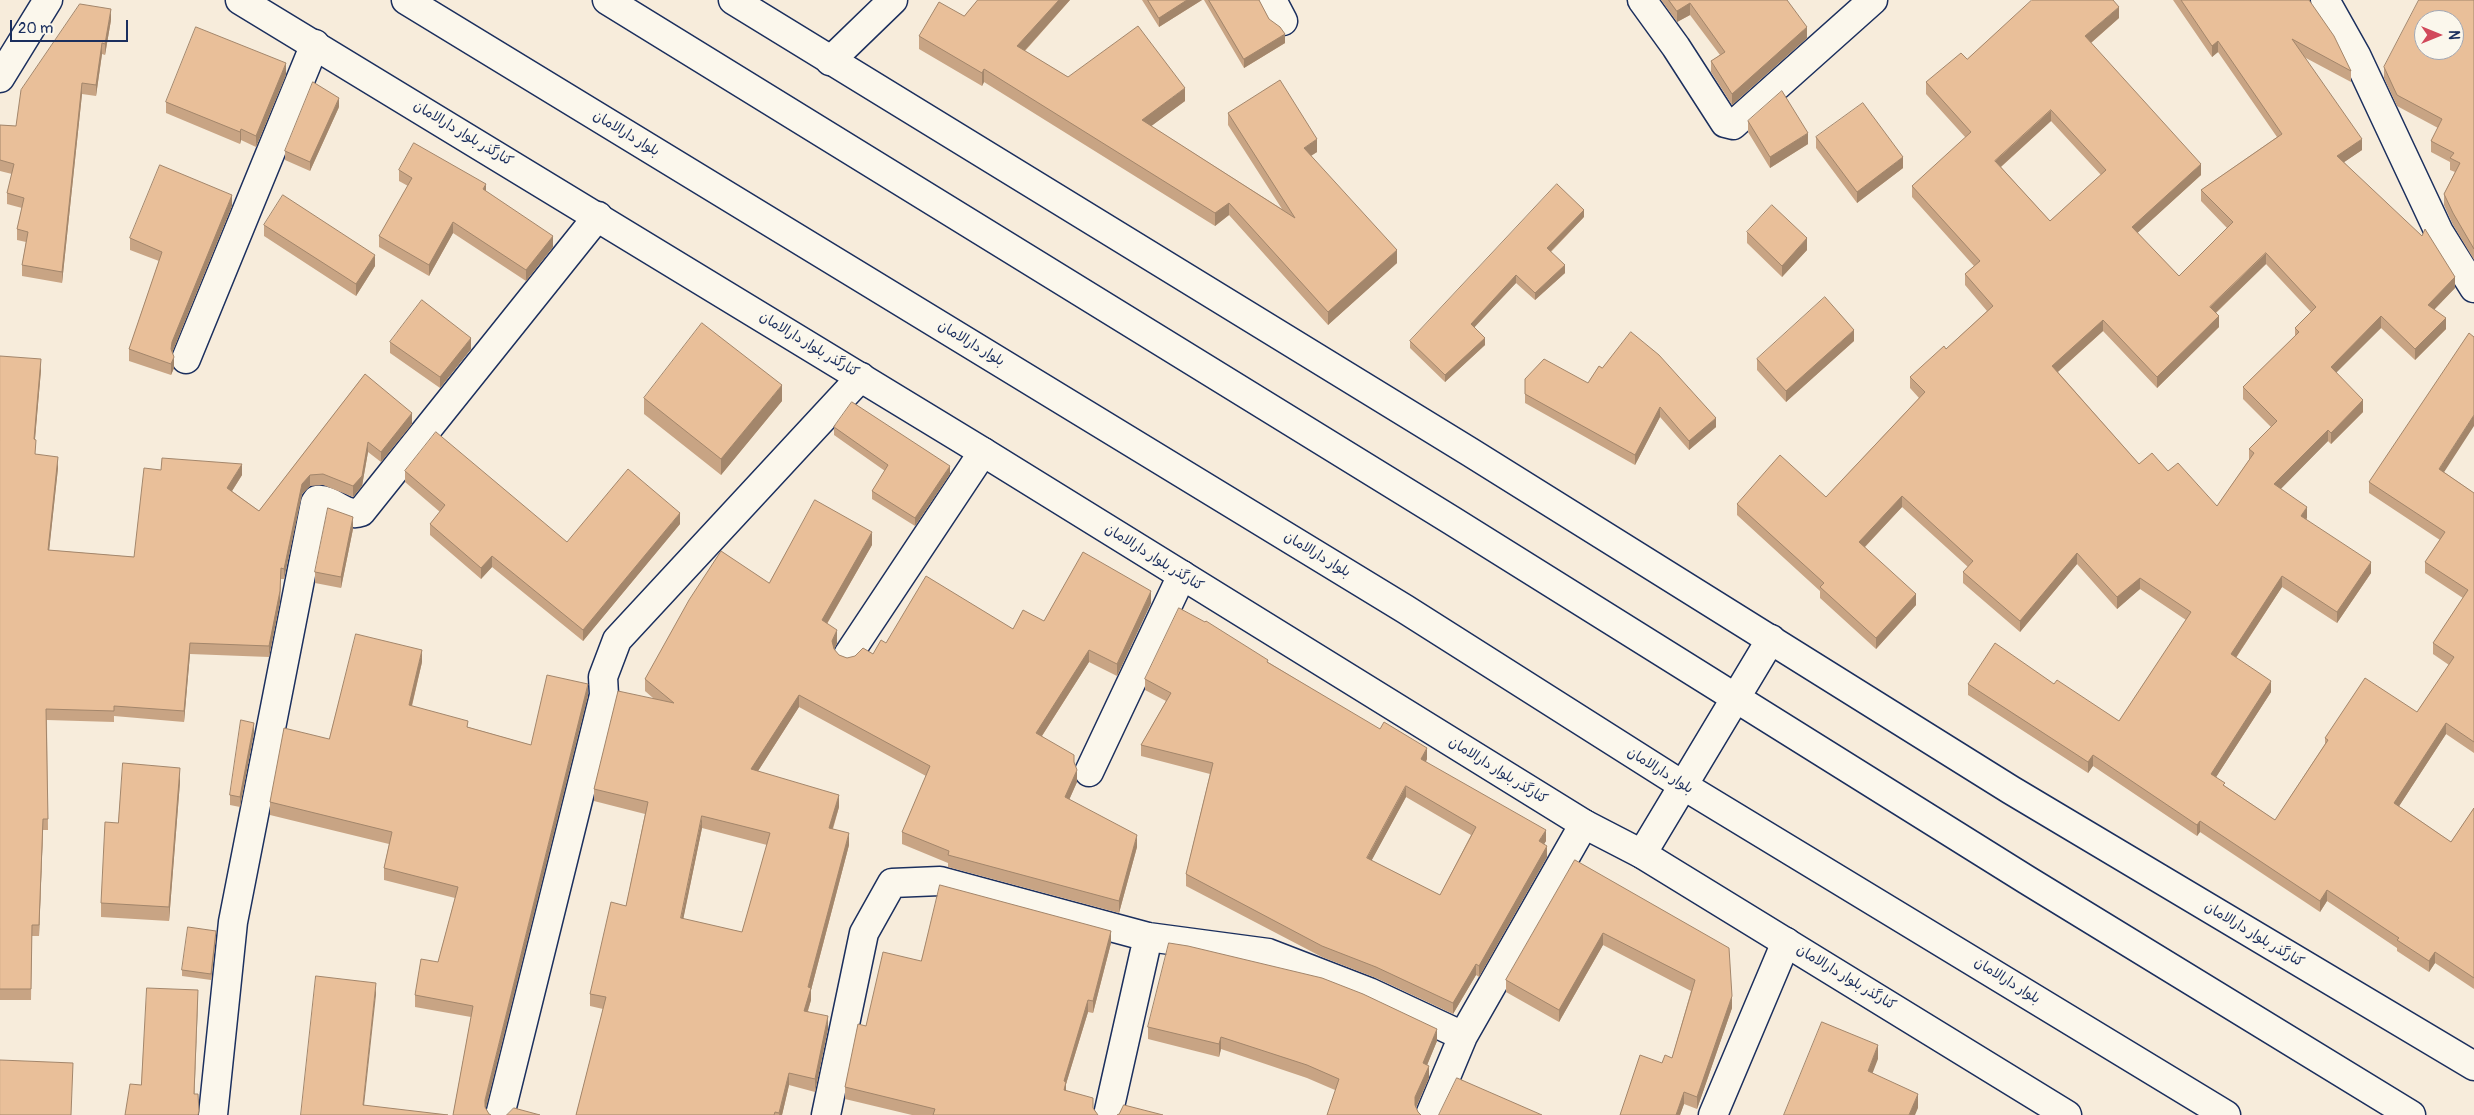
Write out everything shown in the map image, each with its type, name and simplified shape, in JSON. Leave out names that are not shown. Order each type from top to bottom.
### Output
[{"type":"street","points":[[0,78],[48,0]]},
{"type":"street","name":"کنارگذر بلوار دارالامان","points":[[240,0],[861,377],[1584,824],[1642,854],[2067,1115]]},
{"type":"street","name":"بلوار دارالامان","points":[[406,0],[1396,603],[1684,786],[2226,1115]]},
{"type":"street","points":[[607,0],[1452,520],[1734,700],[2411,1115]]},
{"type":"street","name":"کنارگذر بلوار دارالامان","points":[[733,0],[1462,446],[2011,790],[2474,1066]]},
{"type":"street","points":[[830,61],[893,0]]},
{"type":"street","points":[[1642,0],[1676,47],[1725,124],[1733,125],[1873,0]]},
{"type":"street","points":[[2325,0],[2356,55],[2439,232],[2474,288]]},
{"type":"street","points":[[186,359],[315,44]]},
{"type":"street","points":[[214,1115],[233,922],[314,503],[322,499],[350,513],[361,512],[598,216]]},
{"type":"street","points":[[500,1115],[604,695],[603,677],[617,640],[861,377]]},
{"type":"street","points":[[848,655],[983,452]]},
{"type":"street","points":[[1089,772],[1182,575]]},
{"type":"street","points":[[1642,854],[1770,640]]},
{"type":"street","points":[[1430,1115],[1463,1036],[1584,824]]},
{"type":"street","points":[[826,1115],[864,933],[892,882],[940,881],[1148,937],[1268,954],[1369,992],[1463,1036]]},
{"type":"street","points":[[1108,1115],[1148,937]]},
{"type":"street","points":[[1713,1115],[1786,942]]},
{"type":"building","points":[[978,0],[1059,0],[1017,46],[1068,77],[1138,26],[1185,88],[1142,120],[1295,218],[1228,113],[1280,80],[1317,139],[1304,148],[1397,250],[1328,312],[1229,203],[1215,213],[984,69],[982,73],[919,36],[939,2],[964,16]]},
{"type":"building","points":[[1148,0],[1187,0],[1159,18]]},
{"type":"building","points":[[1209,0],[1259,0],[1269,19],[1280,27],[1285,34],[1244,59]]},
{"type":"building","points":[[1669,0],[1787,0],[1807,27],[1732,94],[1711,61],[1725,52],[1690,3],[1677,11]]},
{"type":"building","points":[[2032,0],[2113,0],[2119,7],[2085,36],[2201,164],[2132,227],[2179,276],[2233,222],[2201,190],[2282,134],[2218,41],[2212,46],[2181,0],[2309,0],[2334,36],[2351,71],[2292,39],[2362,139],[2337,156],[2422,236],[2425,229],[2455,277],[2428,305],[2446,318],[2415,349],[2381,316],[2331,367],[2363,400],[2331,433],[2328,430],[2274,484],[2307,507],[2301,516],[2371,562],[2337,612],[2282,576],[2231,654],[2271,681],[2211,774],[2225,783],[2223,785],[2275,820],[2328,740],[2325,738],[2365,678],[2417,712],[2454,657],[2433,643],[2468,590],[2425,562],[2445,532],[2369,482],[2469,333],[2474,337],[2474,415],[2439,469],[2474,493],[2474,742],[2446,723],[2394,803],[2451,842],[2474,808],[2474,978],[2435,952],[2429,961],[2397,940],[2399,938],[2327,890],[2320,901],[2200,821],[2197,825],[2093,755],[2088,762],[1968,684],[1995,643],[2054,684],[2057,680],[2119,721],[2191,612],[2140,578],[2117,597],[2077,553],[2020,621],[1963,572],[1973,561],[1902,496],[1859,542],[1916,594],[1876,638],[1820,587],[1824,583],[1737,504],[1780,455],[1826,497],[1925,392],[1910,377],[1944,346],[1946,349],[1993,306],[1965,274],[1980,261],[1912,186],[1971,132],[1926,82],[1961,53],[1967,59]],"holes":[[[2051,110],[2106,170],[2050,221],[1995,161]],[[2266,253],[2316,307],[2295,328],[2299,332],[2243,387],[2277,421],[2249,449],[2254,453],[2217,506],[2178,463],[2168,471],[2152,453],[2139,464],[2052,366],[2103,320],[2157,377],[2219,316],[2210,307]]]},
{"type":"building","points":[[2419,0],[2474,0],[2474,249],[2444,194],[2460,163],[2450,158],[2454,153],[2431,141],[2442,119],[2397,95],[2384,67]]},
{"type":"building","points":[[80,4],[111,9],[105,44],[102,43],[96,85],[82,83],[62,272],[22,265],[28,232],[17,229],[24,198],[7,193],[14,164],[0,160],[0,125],[16,126],[21,90]]},
{"type":"building","points":[[196,27],[286,63],[256,136],[241,129],[240,132],[166,102]]},
{"type":"building","points":[[313,82],[339,98],[310,162],[285,151]]},
{"type":"building","points":[[1782,91],[1808,133],[1770,157],[1748,121]]},
{"type":"building","points":[[1863,103],[1903,157],[1857,192],[1816,137]]},
{"type":"building","points":[[414,143],[486,184],[483,189],[553,236],[526,270],[453,222],[429,265],[379,236],[412,178],[399,170]]},
{"type":"building","points":[[160,165],[232,195],[172,342],[171,349],[174,357],[171,364],[129,349],[162,252],[130,238]]},
{"type":"building","points":[[1557,184],[1584,210],[1547,248],[1565,265],[1535,293],[1516,275],[1471,324],[1485,338],[1445,375],[1410,341]]},
{"type":"building","points":[[283,195],[375,255],[356,284],[264,225]]},
{"type":"building","points":[[1772,205],[1807,238],[1782,266],[1747,232]]},
{"type":"building","points":[[1825,297],[1854,330],[1786,391],[1757,359]]},
{"type":"building","points":[[422,300],[471,338],[440,377],[390,342]]},
{"type":"building","points":[[702,323],[782,385],[721,459],[644,398]]},
{"type":"building","points":[[1631,332],[1659,355],[1716,418],[1689,441],[1660,407],[1635,455],[1525,394],[1525,379],[1544,359],[1588,383],[1599,366],[1602,368]]},
{"type":"building","points":[[0,356],[41,359],[34,439],[36,440],[35,454],[58,457],[48,550],[134,557],[144,468],[161,470],[162,458],[242,464],[227,488],[259,511],[365,374],[412,413],[381,452],[368,442],[362,476],[353,486],[323,474],[310,475],[302,484],[284,569],[281,568],[280,591],[269,646],[190,643],[184,711],[114,706],[114,711],[46,709],[48,819],[43,819],[39,925],[32,925],[31,989],[0,989]]},
{"type":"building","points":[[852,402],[950,466],[915,518],[872,491],[888,465],[834,427]]},
{"type":"building","points":[[436,432],[567,542],[628,469],[680,513],[583,630],[492,556],[481,568],[430,524],[445,505],[405,471]]},
{"type":"building","points":[[815,500],[872,532],[822,620],[837,630],[832,641],[834,649],[839,655],[847,658],[855,656],[863,648],[873,654],[881,640],[886,643],[926,576],[1013,629],[1023,610],[1044,621],[1083,552],[1151,591],[1117,664],[1089,650],[1036,733],[1074,755],[1077,770],[1065,797],[1137,835],[1119,901],[948,855],[949,851],[902,832],[930,766],[799,695],[751,769],[839,795],[829,828],[849,833],[808,987],[811,988],[804,1011],[828,1016],[815,1079],[789,1073],[779,1113],[775,1112],[774,1115],[576,1115],[606,997],[590,994],[611,902],[626,906],[648,802],[594,789],[618,691],[674,703],[645,679],[689,600],[721,551],[769,583]],"holes":[[[702,816],[770,833],[742,932],[681,918]]]},
{"type":"building","points":[[328,508],[353,517],[341,577],[315,572]]},
{"type":"building","points":[[1179,608],[1206,621],[1268,660],[1267,662],[1380,729],[1384,722],[1427,748],[1421,759],[1546,830],[1539,841],[1547,846],[1479,966],[1476,964],[1453,1003],[1376,967],[1322,946],[1186,874],[1213,763],[1141,745],[1171,693],[1145,679]],"holes":[[[1406,786],[1476,827],[1440,895],[1367,858]]]},
{"type":"building","points":[[356,634],[422,650],[409,705],[468,721],[467,727],[531,745],[547,675],[588,684],[485,1100],[485,1107],[491,1115],[453,1115],[473,1006],[415,995],[421,959],[438,962],[458,887],[384,868],[392,832],[270,802],[284,728],[329,739]]},
{"type":"building","points":[[241,720],[254,723],[240,797],[230,795]]},
{"type":"building","points":[[123,763],[180,768],[169,907],[101,903],[105,822],[118,823]]},
{"type":"building","points":[[1575,860],[1729,948],[1732,996],[1697,1097],[1684,1092],[1676,1115],[1620,1115],[1640,1055],[1662,1063],[1665,1055],[1672,1058],[1695,980],[1603,933],[1559,1010],[1506,980]]},
{"type":"building","points":[[940,885],[1111,931],[1093,1001],[1088,1000],[1064,1081],[1066,1082],[1064,1090],[1093,1098],[1093,1108],[1098,1115],[933,1115],[935,1109],[845,1087],[858,1024],[866,1026],[883,952],[921,961]]},
{"type":"building","points":[[188,927],[216,931],[211,974],[182,970]]},
{"type":"building","points":[[1169,943],[1322,978],[1363,994],[1437,1029],[1423,1063],[1429,1066],[1415,1097],[1415,1105],[1421,1115],[1327,1115],[1339,1079],[1307,1065],[1221,1037],[1219,1044],[1148,1027]]},
{"type":"building","points":[[316,976],[376,983],[363,1105],[448,1115],[301,1115]]},
{"type":"building","points":[[147,988],[198,990],[194,1094],[198,1094],[198,1115],[125,1115],[130,1084],[141,1085]]},
{"type":"building","points":[[1822,1022],[1878,1045],[1868,1071],[1918,1094],[1909,1115],[1784,1115]]},
{"type":"building","points":[[0,1060],[73,1063],[71,1115],[0,1115]]},
{"type":"building","points":[[1457,1078],[1542,1115],[1439,1115]]},
{"type":"building","points":[[1124,1105],[1163,1115],[1117,1115]]},
{"type":"building","points":[[514,1108],[540,1115],[507,1115]]}]
